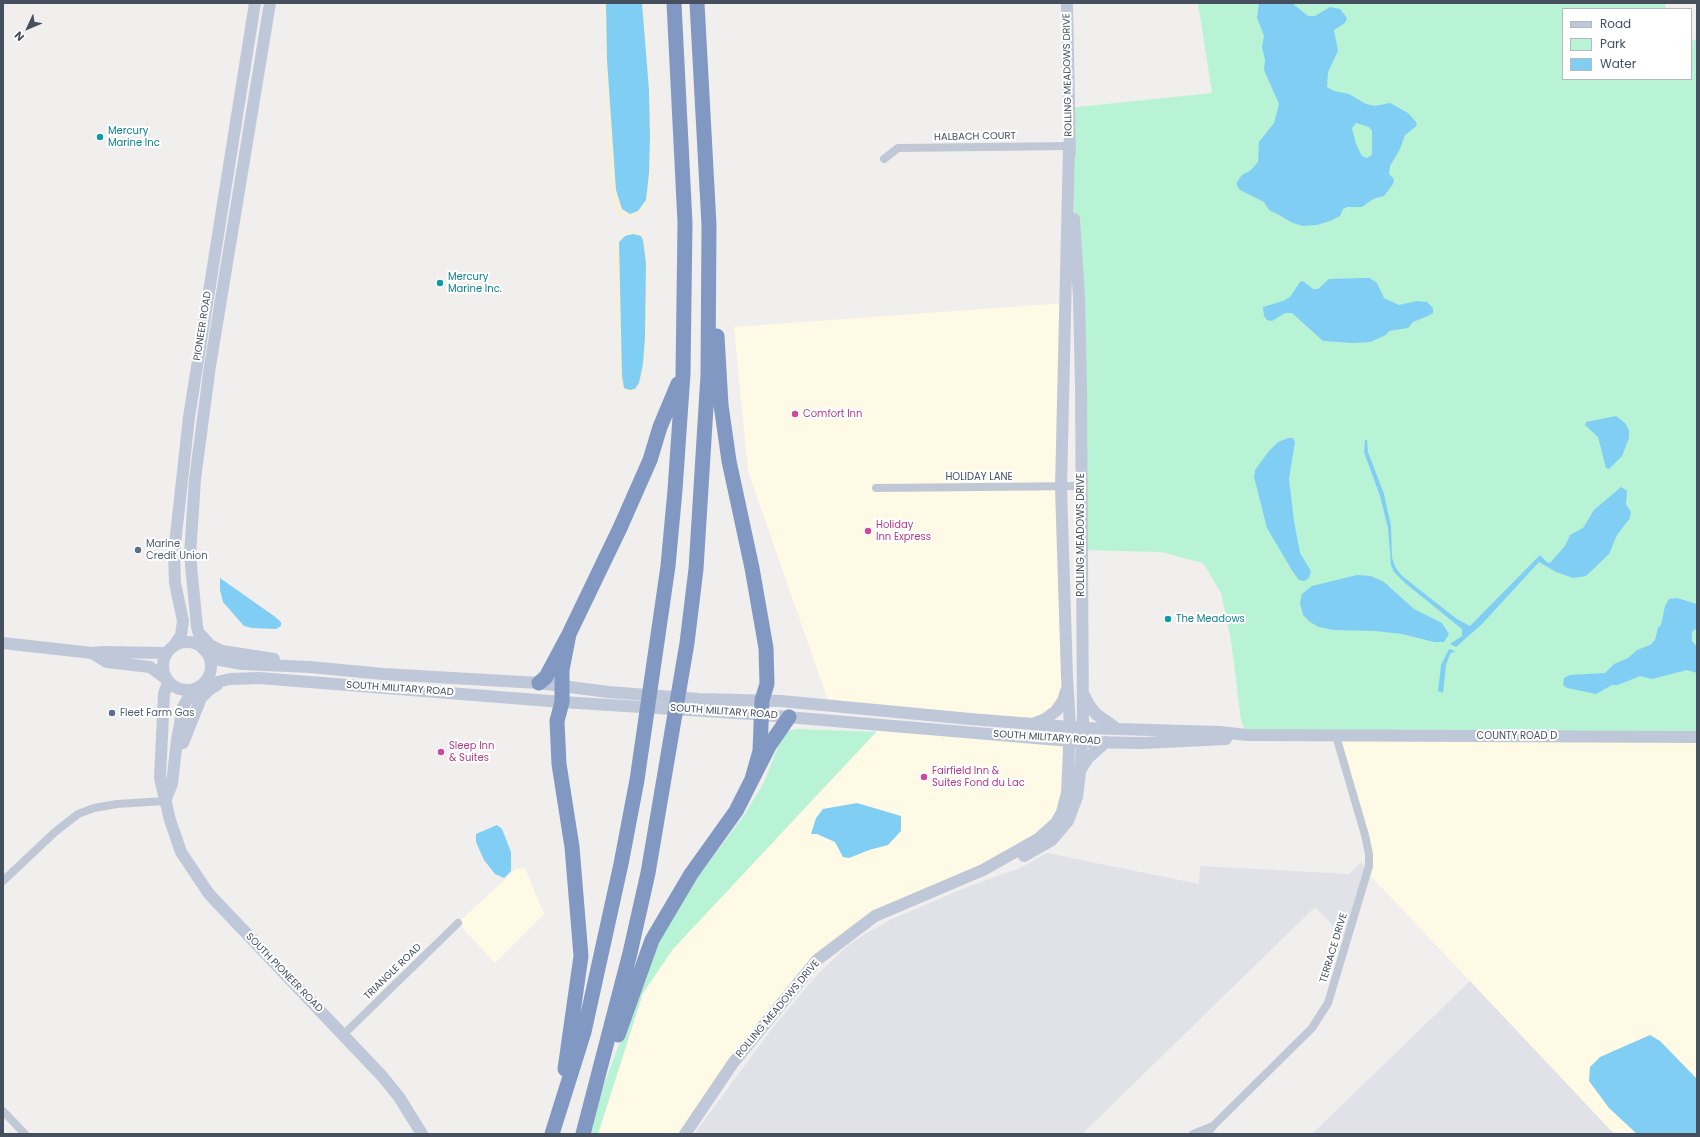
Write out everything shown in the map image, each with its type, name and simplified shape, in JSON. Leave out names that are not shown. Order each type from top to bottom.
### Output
[{"type":"highway","points":[[552,1134],[584,1032],[621,864],[637,780],[668,566],[683,374],[685,223],[674,3]]},
{"type":"highway","points":[[697,3],[709,225],[715,288],[723,419],[728,461],[752,568],[766,648],[767,684],[762,707],[760,751],[752,779]]},
{"type":"highway","points":[[584,1128],[630,953],[648,873],[687,643],[696,569],[708,375],[709,225]]},
{"type":"highway","points":[[539,683],[546,677],[569,634],[626,515],[650,460],[660,427],[683,374]]},
{"type":"highway","points":[[559,1114],[581,956],[572,847],[559,764],[557,721],[562,702],[563,658],[569,634]]},
{"type":"highway","points":[[584,1128],[652,940],[690,874],[736,811],[777,733],[789,717]]},
{"type":"main road","name":"PIONEER ROAD","points":[[169,650],[181,635],[184,621],[175,583],[174,553],[189,417],[256,3]]},
{"type":"main road","name":"PIONEER ROAD","points":[[205,650],[197,627],[190,549],[195,479],[210,366],[270,3]]},
{"type":"main road","name":"ROLLING MEADOWS DRIVE","points":[[685,1134],[733,1063],[817,960],[875,916],[983,870],[1021,857],[1046,844],[1057,835],[1068,821],[1073,809],[1077,797],[1080,772],[1076,741],[1070,726],[1061,487],[1069,146],[1067,3]]},
{"type":"main road","name":"ROLLING MEADOWS DRIVE","points":[[983,870],[1038,839],[1056,823],[1062,812],[1067,793],[1076,741],[1083,728],[1079,298],[1069,146]]},
{"type":"main road","points":[[197,627],[205,640],[222,650],[310,667]]},
{"type":"main road","points":[[3,643],[92,653],[169,650],[180,643],[188,642],[205,650],[210,659],[210,674],[183,707],[171,790],[165,801]]},
{"type":"main road","points":[[167,680],[162,666],[169,650]]},
{"type":"main road","name":"SOUTH MILITARY ROAD","points":[[205,650],[217,660],[237,664],[310,667],[383,674],[539,683],[562,686],[625,699],[698,705],[762,707],[1033,723],[1083,728],[1220,732],[1247,735],[1336,736]]},
{"type":"main road","points":[[92,653],[107,662],[150,667],[180,690],[197,688]]},
{"type":"main road","name":"SOUTH MILITARY ROAD","points":[[197,688],[218,681],[259,678],[562,702],[625,699]]},
{"type":"main road","points":[[174,764],[201,698],[215,686],[236,679]]},
{"type":"main road","name":"SOUTH PIONEER ROAD","points":[[167,680],[164,694],[160,773],[165,801],[181,852],[202,884],[395,1091],[422,1134]]},
{"type":"main road","points":[[1033,723],[1045,719],[1056,711],[1063,701],[1068,688]]},
{"type":"main road","points":[[1083,692],[1088,705],[1096,714],[1111,726],[1118,729]]},
{"type":"main road","name":"SOUTH MILITARY ROAD","points":[[762,707],[789,717],[1076,741],[1106,742],[1208,740],[1247,735]]},
{"type":"main road","name":"COUNTY ROAD D","points":[[1336,736],[1697,737]]},
{"type":"main road","points":[[1080,772],[1088,758],[1106,742]]},
{"type":"street","name":"HALBACH COURT","points":[[884,159],[898,148],[1069,146]]},
{"type":"street","name":"HOLIDAY LANE","points":[[876,488],[1081,486]]},
{"type":"street","name":"TERRACE DRIVE","points":[[1208,1134],[1213,1126],[1312,1028],[1321,1016],[1328,1002],[1369,866],[1369,854],[1365,835],[1336,736]]},
{"type":"street","points":[[3,881],[55,832],[78,814],[94,808],[117,804],[165,801]]},
{"type":"street","name":"TRIANGLE ROAD","points":[[343,1035],[458,924]]},
{"type":"street","points":[[3,1111],[25,1134]]},
{"type":"street","name":"TERRACE DRIVE","points":[[1193,1134],[1213,1126]]},
{"type":"shaded area","points":[[1065,303],[1068,688],[1045,719],[830,706],[748,471],[734,327]]},
{"type":"shaded area","points":[[882,726],[1070,741],[1065,804],[1038,839],[875,916],[817,960],[685,1134],[598,1134],[643,993],[673,949]]},
{"type":"shaded area","points":[[1336,736],[1697,737],[1697,1134],[1614,1134],[1368,873],[1369,866]]},
{"type":"shaded area","points":[[1047,853],[1199,884],[1200,866],[1349,874],[1361,862],[1365,867],[1344,937],[1315,907],[1082,1134],[694,1134],[771,1030],[817,975],[846,947],[890,920],[967,887],[1020,868]]},
{"type":"shaded area","points":[[525,868],[544,914],[495,963],[458,923],[516,869]]},
{"type":"shaded area","points":[[1470,981],[1614,1134],[1312,1134]]},
{"type":"green space","points":[[1198,3],[1665,3],[1666,8],[1562,8],[1562,80],[1692,80],[1692,41],[1697,39],[1697,737],[1247,735],[1241,720],[1231,640],[1221,593],[1203,563],[1161,552],[1081,550],[1079,298],[1068,108],[1212,93]]},
{"type":"green space","points":[[797,729],[876,732],[673,949],[643,993],[598,1134],[588,1134],[605,1082],[656,946],[687,891],[745,814],[764,782],[782,737],[788,731]]},
{"type":"sand","points":[[603,3],[645,3],[652,129],[651,195],[647,208],[643,214],[633,217],[622,217],[616,212],[610,196]]},
{"type":"sand","points":[[641,231],[645,237],[647,249],[649,271],[649,333],[643,378],[639,389],[629,393],[624,392],[619,383],[614,245],[620,237],[627,232]]},
{"type":"water","points":[[606,3],[642,3],[649,90],[649,173],[646,200],[638,211],[630,214],[622,209],[616,190],[607,60]]},
{"type":"water","points":[[1259,3],[1292,3],[1308,16],[1315,16],[1330,7],[1340,9],[1347,18],[1345,23],[1334,30],[1338,51],[1328,72],[1327,87],[1334,91],[1349,94],[1366,104],[1375,106],[1390,103],[1408,113],[1417,125],[1405,135],[1400,149],[1390,166],[1389,174],[1394,179],[1393,184],[1384,196],[1373,199],[1362,207],[1347,207],[1343,209],[1340,216],[1330,221],[1317,225],[1303,226],[1293,223],[1269,210],[1264,202],[1240,190],[1237,186],[1237,182],[1242,175],[1251,170],[1258,162],[1259,142],[1274,123],[1279,104],[1264,70],[1265,60],[1262,47],[1264,36],[1257,18]],"holes":[[[1356,123],[1369,127],[1372,131],[1372,155],[1367,158],[1362,156],[1356,144],[1352,128]]]},
{"type":"water","points":[[633,234],[641,236],[643,240],[646,263],[645,337],[643,364],[639,383],[635,389],[630,390],[624,388],[622,376],[619,242],[625,236]]},
{"type":"water","points":[[1370,278],[1377,283],[1384,298],[1399,305],[1417,301],[1427,302],[1433,308],[1433,313],[1413,322],[1408,328],[1389,331],[1386,335],[1370,342],[1352,343],[1323,341],[1292,313],[1285,313],[1272,321],[1267,320],[1264,316],[1263,307],[1283,301],[1290,297],[1300,282],[1303,281],[1313,289],[1318,289],[1329,279]]},
{"type":"water","points":[[1616,416],[1625,423],[1629,430],[1629,438],[1622,456],[1609,469],[1606,468],[1598,437],[1585,425],[1586,422]]},
{"type":"water","points":[[1288,438],[1293,438],[1295,442],[1289,479],[1294,521],[1300,553],[1311,571],[1309,578],[1304,581],[1299,580],[1293,572],[1267,528],[1254,477],[1255,470],[1269,451],[1278,442]]},
{"type":"water","points":[[1365,440],[1367,440],[1368,452],[1384,494],[1391,526],[1392,558],[1396,568],[1401,575],[1430,598],[1457,619],[1470,626],[1540,555],[1550,563],[1565,546],[1570,535],[1583,528],[1594,510],[1621,487],[1627,491],[1626,504],[1631,512],[1630,518],[1617,535],[1609,554],[1586,576],[1573,578],[1556,572],[1539,562],[1482,624],[1456,647],[1450,644],[1462,636],[1462,629],[1405,583],[1394,572],[1391,565],[1388,528],[1380,496],[1364,452]]},
{"type":"water","points":[[1357,575],[1371,576],[1384,582],[1414,609],[1442,623],[1449,634],[1444,642],[1434,642],[1402,634],[1375,631],[1333,630],[1319,627],[1310,622],[1303,615],[1300,603],[1302,594],[1312,586]]},
{"type":"water","points":[[220,578],[274,616],[281,622],[281,626],[276,629],[252,628],[244,626],[223,602],[220,590]]},
{"type":"water","points":[[1677,598],[1697,604],[1697,628],[1692,632],[1692,641],[1697,647],[1697,673],[1687,670],[1652,679],[1640,676],[1618,685],[1612,685],[1596,694],[1567,688],[1563,685],[1564,678],[1570,675],[1605,673],[1614,664],[1628,658],[1637,650],[1650,645],[1655,640],[1658,628],[1661,625],[1665,606],[1669,599]]},
{"type":"water","points":[[1449,649],[1455,651],[1450,654],[1446,665],[1443,693],[1438,691],[1441,665]]},
{"type":"water","points":[[857,803],[901,816],[901,831],[888,845],[869,850],[849,858],[843,857],[835,842],[817,834],[811,834],[816,818],[823,809]]},
{"type":"water","points":[[497,825],[502,829],[511,852],[511,871],[504,878],[495,874],[484,860],[476,842],[476,834]]},
{"type":"water","points":[[1650,1035],[1660,1041],[1697,1079],[1697,1134],[1637,1134],[1609,1108],[1589,1081],[1590,1067],[1600,1057]]},
{"type":"place","name":"Mercury Marine Inc","points":[[100,137]]},
{"type":"place","name":"Mercury Marine Inc.","points":[[440,283]]},
{"type":"place","name":"Comfort Inn","points":[[795,414]]},
{"type":"place","name":"Holiday Inn Express","points":[[868,531]]},
{"type":"place","name":"Marine Credit Union","points":[[138,550]]},
{"type":"place","name":"The Meadows","points":[[1168,619]]},
{"type":"place","name":"Fleet Farm Gas","points":[[112,713]]},
{"type":"place","name":"Sleep Inn & Suites","points":[[441,752]]},
{"type":"place","name":"Fairfield Inn & Suites Fond du Lac","points":[[924,777]]}]
